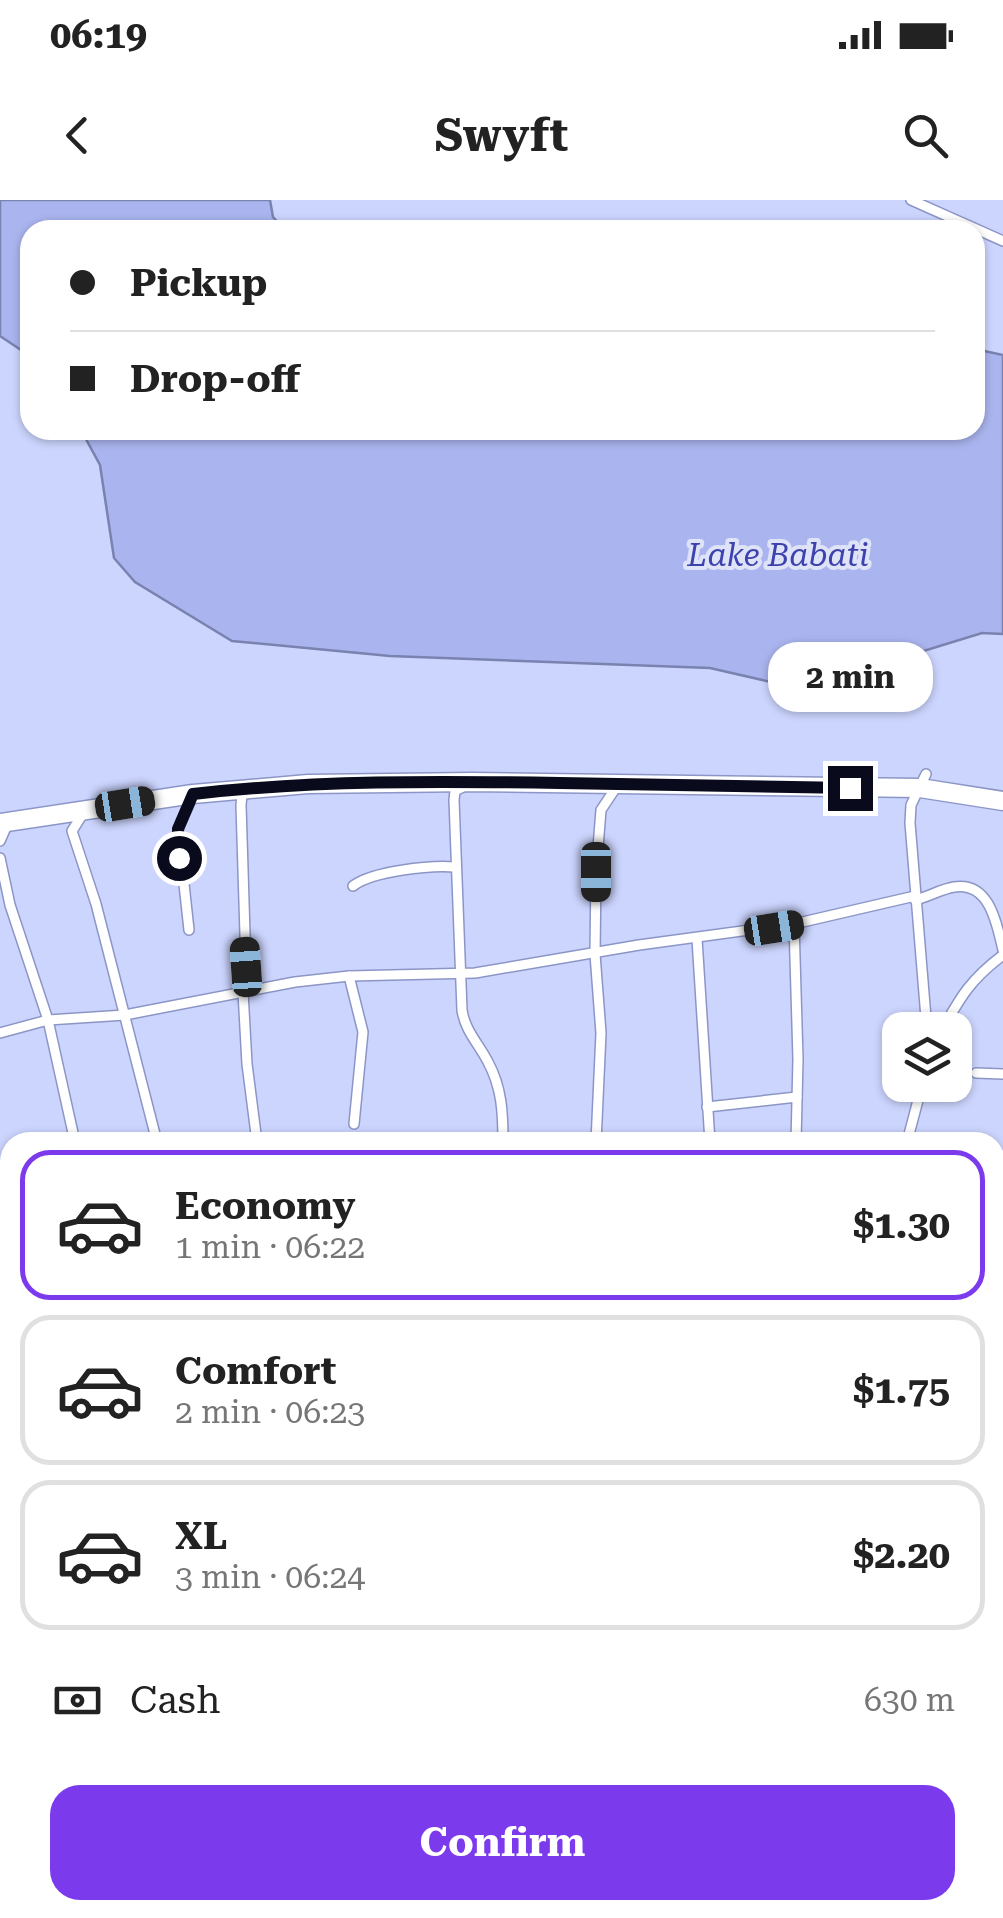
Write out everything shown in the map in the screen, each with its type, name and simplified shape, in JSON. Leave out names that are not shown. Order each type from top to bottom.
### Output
[{"type":"highway","points":[[5,822],[193,794],[338,783],[923,781],[1003,802]]},
{"type":"street","points":[[911,200],[956,220]]},
{"type":"street","points":[[923,781],[910,805],[910,849],[925,1012]]},
{"type":"street","points":[[472,782],[455,791],[459,974],[463,1019],[489,1063],[500,1092],[502,1132]]},
{"type":"street","points":[[596,1132],[601,1021],[595,954],[601,810],[618,784]]},
{"type":"street","points":[[246,967],[240,804],[242,795],[260,787]]},
{"type":"street","points":[[189,930],[178,829],[193,794]]},
{"type":"street","points":[[86,810],[72,831],[96,904],[155,1132]]},
{"type":"street","points":[[0,841],[5,822]]},
{"type":"street","points":[[0,858],[10,905],[48,1020],[72,1132]]},
{"type":"street","points":[[353,886],[368,878],[410,869],[455,867]]},
{"type":"street","points":[[0,1033],[48,1020],[124,1014],[349,976],[459,974],[794,924],[954,886],[976,892],[987,901],[1003,953],[977,976],[952,1012]]},
{"type":"street","points":[[794,924],[796,1132]]},
{"type":"street","points":[[696,938],[709,1132]]},
{"type":"street","points":[[349,976],[364,1032],[354,1124]]},
{"type":"street","points":[[242,992],[246,1064],[256,1132]]},
{"type":"street","points":[[976,1073],[1003,1074]]},
{"type":"street","points":[[707,1107],[797,1098]]},
{"type":"street","points":[[910,1132],[918,1102]]},
{"type":"water","points":[[0,200],[270,200],[276,220],[20,220],[20,349],[0,336]]},
{"type":"water","name":"Lake Babati","points":[[985,351],[1003,355],[1003,634],[982,633],[917,653],[857,652],[828,676],[784,685],[710,668],[390,656],[232,641],[135,582],[114,558],[100,465],[86,440],[985,440]]},
{"type":"route","points":[[179,858],[178,829],[193,794],[226,790],[412,782],[850,788]]}]
